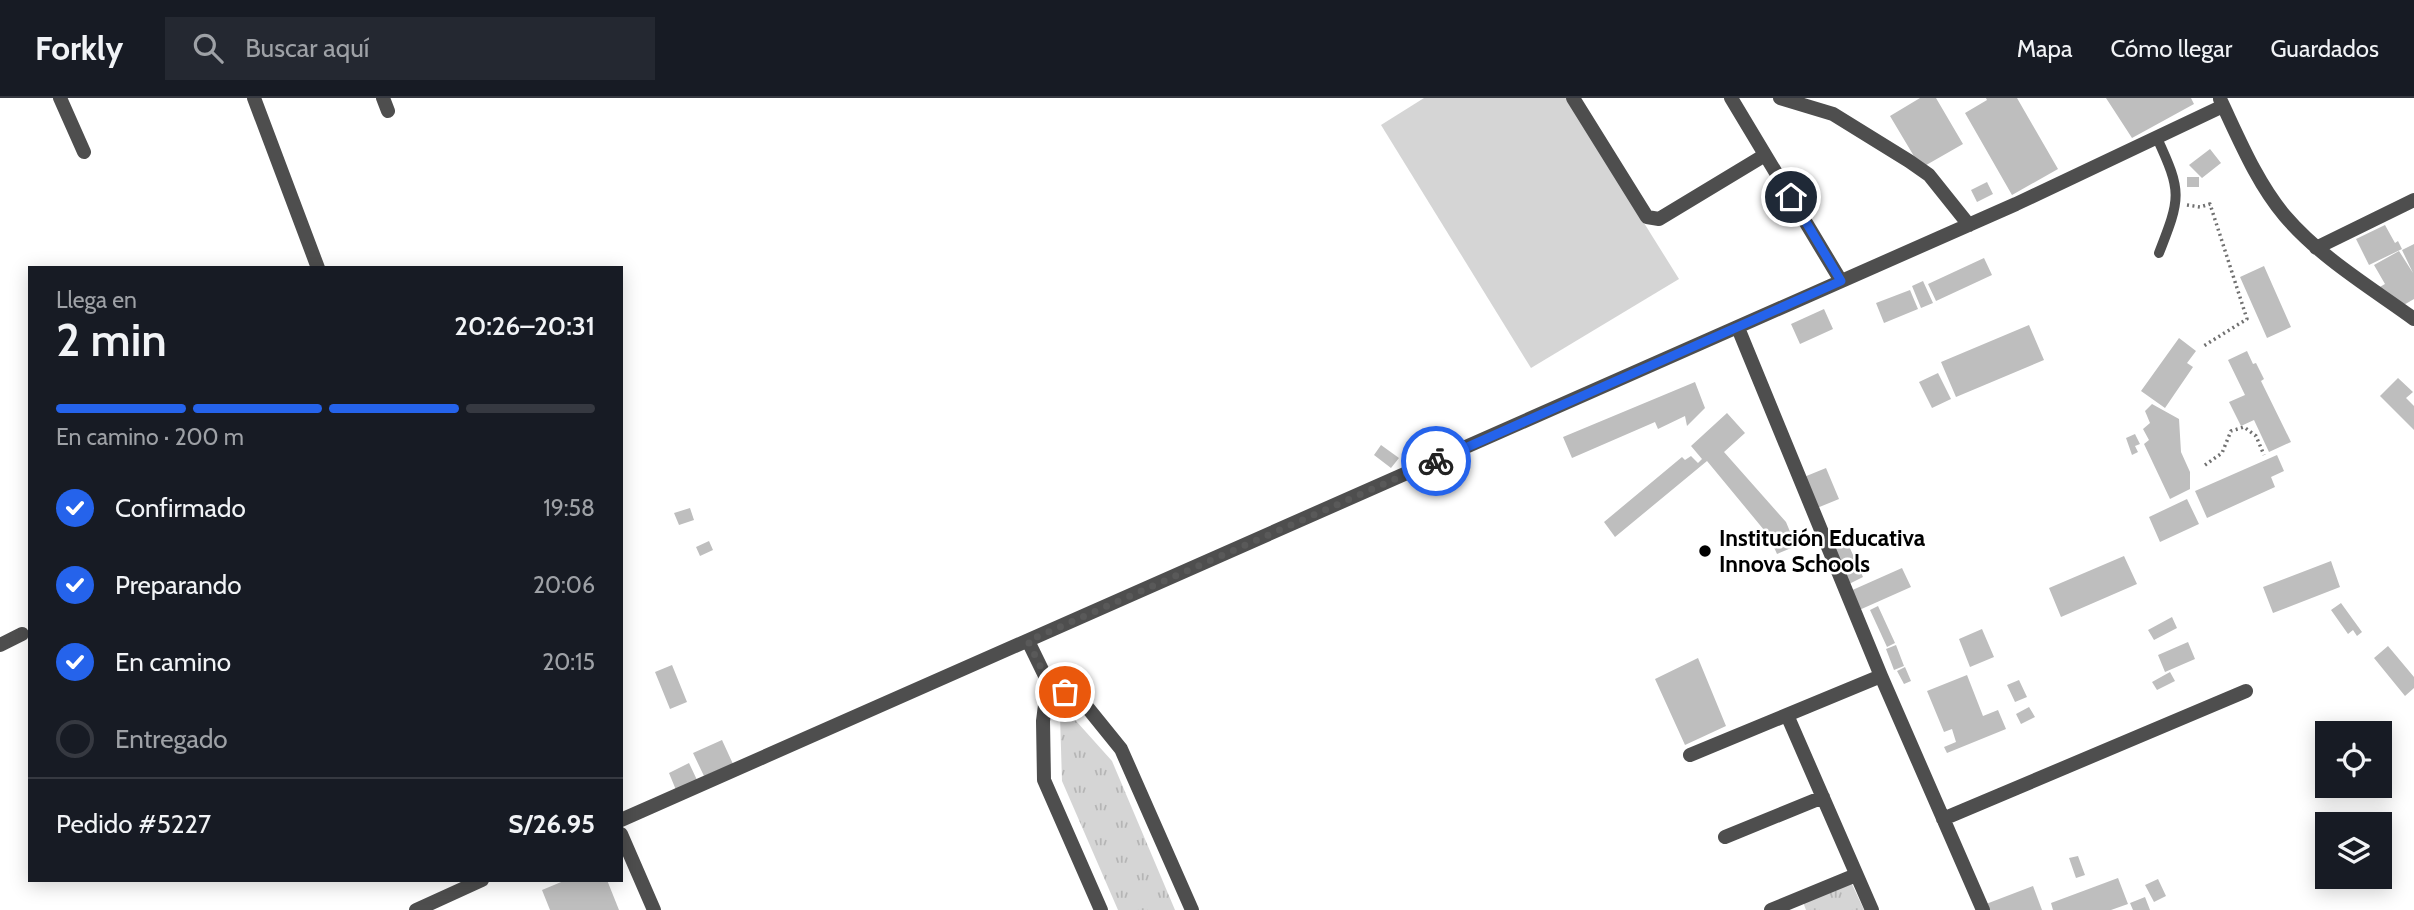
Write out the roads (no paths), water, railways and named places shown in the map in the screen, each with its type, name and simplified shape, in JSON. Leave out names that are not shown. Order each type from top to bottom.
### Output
[{"type":"street","points":[[60,98],[84,152]]},
{"type":"street","points":[[254,98],[317,266]]},
{"type":"street","points":[[1573,98],[1647,217],[1653,219],[1659,219],[1765,155]]},
{"type":"street","points":[[1731,98],[1841,281]]},
{"type":"street","points":[[1780,98],[1833,114],[1909,161],[1929,175],[1969,225]]},
{"type":"street","points":[[623,819],[1969,225],[2157,138],[2222,102],[2261,182],[2284,215],[2316,248],[2414,319]]},
{"type":"street","points":[[2316,248],[2414,200]]},
{"type":"street","points":[[1738,328],[1881,676],[1983,910]]},
{"type":"street","points":[[0,645],[22,634]]},
{"type":"street","points":[[1028,641],[1048,682],[1044,721],[1044,780],[1101,910]]},
{"type":"street","points":[[1690,755],[1881,676]]},
{"type":"street","points":[[1048,682],[1083,702],[1121,748],[1192,910]]},
{"type":"street","points":[[1943,819],[2246,691]]},
{"type":"street","points":[[1787,715],[1872,910]]},
{"type":"street","points":[[1725,837],[1822,797]]},
{"type":"street","points":[[623,839],[654,910]]},
{"type":"street","points":[[1771,910],[1798,905],[1856,875]]},
{"type":"street","points":[[416,910],[478,882]]},
{"type":"lane","points":[[2157,138],[2176,178],[2175,203],[2159,253]]},
{"type":"place","name":"Institución Educativa Innova Schools","points":[[1705,551]]}]
